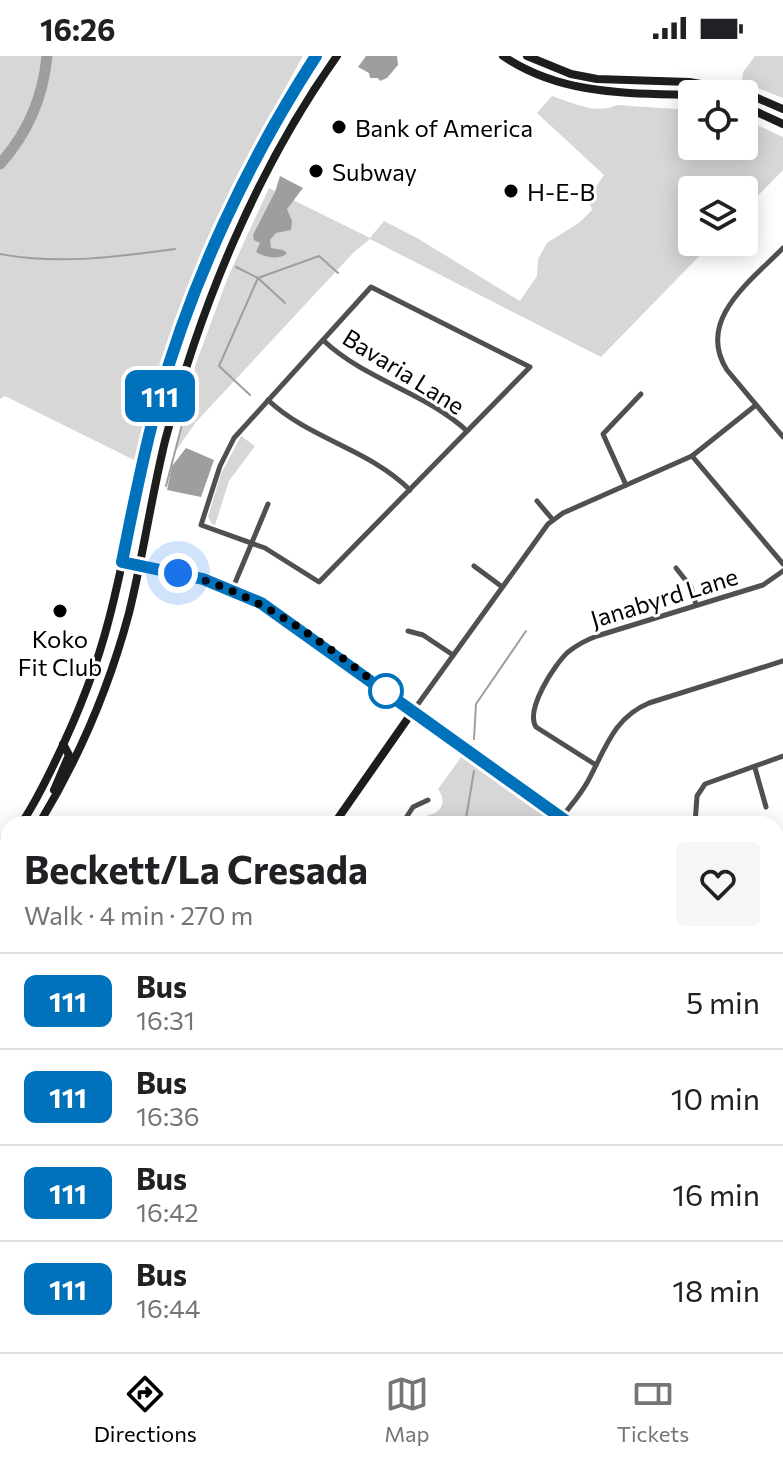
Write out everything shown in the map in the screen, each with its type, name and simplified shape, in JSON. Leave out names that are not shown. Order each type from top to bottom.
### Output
[{"type":"main road","points":[[26,816],[88,687],[110,619],[142,465],[171,361],[204,271],[261,151],[316,56]]},
{"type":"main road","points":[[44,816],[79,750],[110,677],[130,610],[165,443],[202,324],[237,235],[275,159],[337,56]]},
{"type":"main road","points":[[503,56],[535,74],[590,90],[676,95],[677,82]]},
{"type":"main road","points":[[535,74],[536,60],[597,79],[677,82],[741,91],[783,109]]},
{"type":"main road","points":[[758,112],[783,124]]},
{"type":"main road","points":[[261,151],[275,159]]},
{"type":"main road","points":[[122,562],[203,579],[232,590],[283,617],[561,816]]},
{"type":"main road","points":[[79,750],[72,745],[71,738],[86,703],[88,687]]},
{"type":"main road","points":[[340,816],[413,711]]},
{"type":"main road","points":[[54,799],[56,784],[69,755],[63,744]]},
{"type":"street","points":[[783,248],[728,305],[718,328],[723,364],[783,437]]},
{"type":"street","points":[[371,287],[530,367],[319,582],[290,561],[252,542],[201,525],[229,447],[239,431],[268,400],[371,287]]},
{"type":"street","name":"Bavaria Lane","points":[[323,340],[348,362],[442,410],[467,431]]},
{"type":"street","points":[[626,485],[603,434],[641,394]]},
{"type":"street","points":[[268,400],[292,421],[385,468],[410,490]]},
{"type":"street","points":[[413,711],[538,535],[553,520],[692,456],[756,405]]},
{"type":"street","points":[[692,456],[783,564]]},
{"type":"street","points":[[537,501],[553,520]]},
{"type":"street","points":[[232,590],[268,504]]},
{"type":"street","points":[[474,566],[501,586]]},
{"type":"street","points":[[676,568],[691,587],[696,605]]},
{"type":"street","name":"Janabyrd Lane","points":[[596,765],[533,723],[533,711],[553,669],[568,652],[589,639],[763,585],[783,571]]},
{"type":"street","points":[[408,631],[423,635],[453,655]]},
{"type":"street","points":[[563,816],[583,789],[616,728],[643,706],[783,661]]},
{"type":"street","points":[[696,816],[697,796],[702,786],[783,756]]},
{"type":"street","points":[[755,768],[766,807]]},
{"type":"street","points":[[407,816],[413,807],[428,800]]},
{"type":"shaded area","points":[[0,56],[303,56],[251,153],[204,252],[165,355],[136,461],[5,396],[0,399]]},
{"type":"shaded area","points":[[366,56],[397,56],[398,65],[387,78],[380,81],[370,78],[369,73],[358,67]]},
{"type":"shaded area","points":[[755,56],[783,56],[783,98],[758,88],[758,80],[742,80],[743,72]]},
{"type":"shaded area","points":[[552,96],[576,105],[601,109],[617,105],[678,109],[678,160],[758,160],[758,125],[783,137],[783,170],[758,196],[758,176],[678,176],[678,256],[699,256],[601,357],[370,239],[355,251],[196,422],[175,452],[192,395],[195,366],[228,277],[269,188],[370,238],[384,221],[520,301],[537,276],[538,259],[547,243],[580,222],[592,210],[588,199],[604,175],[537,113]]},
{"type":"shaded area","points":[[280,176],[303,188],[287,209],[292,221],[291,230],[276,233],[270,240],[271,248],[287,253],[272,257],[256,252],[260,243],[254,240],[253,235]]},
{"type":"shaded area","points":[[241,436],[255,446],[229,481],[215,525],[208,517],[221,474]]},
{"type":"shaded area","points":[[186,448],[214,460],[201,497],[167,490],[172,466]]},
{"type":"shaded area","points":[[462,756],[544,816],[429,816],[442,806],[438,789]]},
{"type":"waterway","points":[[0,164],[19,140],[32,114],[42,86],[47,56]]},
{"type":"waterway","points":[[0,254],[66,259],[175,249]]},
{"type":"waterway","points":[[250,395],[219,366],[258,278],[319,256],[338,273]]},
{"type":"waterway","points":[[236,267],[258,278],[285,303]]},
{"type":"waterway","points":[[166,486],[189,398]]},
{"type":"waterway","points":[[474,739],[476,704],[526,631]]},
{"type":"waterway","points":[[466,816],[474,771]]},
{"type":"bus line","name":"111","points":[[316,56],[295,88],[240,190],[204,271],[159,399],[122,562],[203,579],[261,603],[561,816]]},
{"type":"place","name":"Bank of America","points":[[339,127]]},
{"type":"place","name":"Subway","points":[[316,171]]},
{"type":"place","name":"H-E-B","points":[[511,191]]},
{"type":"place","name":"Koko Fit Club","points":[[60,611]]},
{"type":"route","points":[[178,573],[216,583],[261,603],[386,691]]}]
